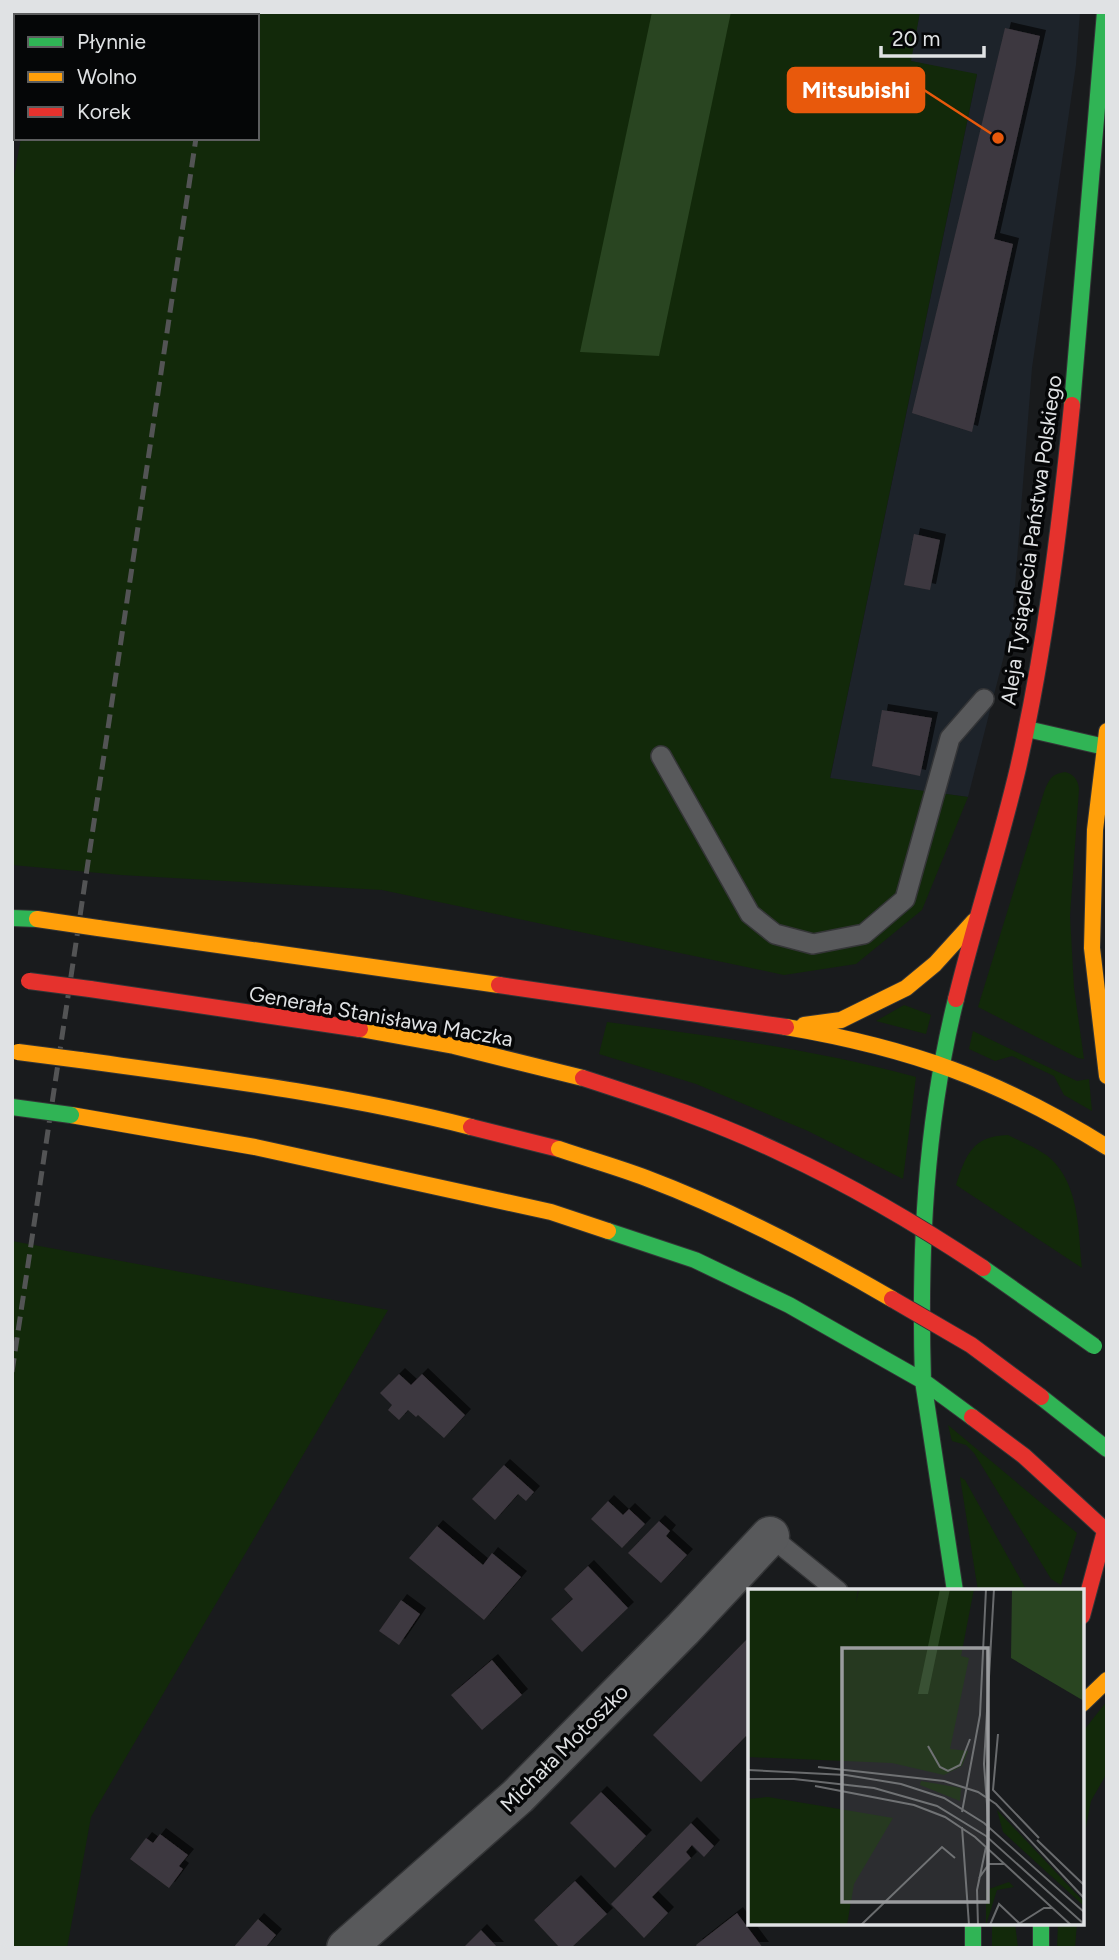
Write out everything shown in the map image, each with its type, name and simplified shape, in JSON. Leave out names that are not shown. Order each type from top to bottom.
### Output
[{"type":"main road","name":"Aleja Tysiąclecia Państwa Polskiego","points":[[923,1381],[921,1266],[930,1147],[942,1064],[1027,729],[1048,603],[1060,517],[1082,299],[1105,12]]},
{"type":"main road","points":[[1027,729],[1106,739],[1095,830],[1107,1076]]},
{"type":"main road","points":[[783,1027],[841,1020],[906,988],[935,964],[978,917]]},
{"type":"main road","points":[[12,918],[37,919],[431,974],[783,1027],[882,1046],[942,1064],[1046,1109],[1107,1147]]},
{"type":"main road","name":"Generała Stanisława Maczka","points":[[20,979],[323,1023],[454,1046],[583,1078],[669,1106],[784,1154],[882,1205],[976,1262],[1051,1313],[1100,1352]]},
{"type":"main road","points":[[15,1051],[244,1082],[391,1108],[559,1149],[646,1178],[733,1215],[824,1259],[971,1345],[1107,1448]]},
{"type":"main road","points":[[12,1107],[255,1147],[551,1212],[695,1260],[789,1305],[923,1381],[1024,1456],[1106,1529],[1084,1609]]},
{"type":"main road","points":[[923,1381],[955,1589]]},
{"type":"main road","points":[[1084,1702],[1107,1680]]},
{"type":"main road","points":[[973,1925],[973,1948]]},
{"type":"main road","points":[[1041,1925],[1041,1948]]},
{"type":"street","name":"Michała Motoszko","points":[[346,1948],[518,1796],[683,1629],[770,1536]]},
{"type":"lane","points":[[661,756],[750,914],[775,934],[813,944],[864,934],[905,899],[950,738],[984,699]]},
{"type":"lane","points":[[770,1536],[836,1589]]},
{"type":"shaded area","points":[[920,12],[1080,12],[1076,65],[1032,368],[1012,624],[968,797],[830,779],[977,75],[910,61]]},
{"type":"green space","points":[[12,12],[37,12],[14,14],[14,140],[12,152]]},
{"type":"green space","points":[[652,12],[731,12],[659,356],[580,352]]},
{"type":"green space","points":[[920,12],[911,61],[977,74],[830,778],[968,797],[922,910],[856,964],[784,975],[382,890],[121,875],[12,865],[12,188],[21,140],[259,140],[259,14],[43,14]]},
{"type":"green space","points":[[1065,772],[1075,778],[1079,789],[1070,916],[1074,988],[1084,1059],[978,1007],[1044,792],[1051,778]]},
{"type":"green space","points":[[904,1005],[931,1015],[926,1034],[876,1021]]},
{"type":"green space","points":[[607,1022],[801,1051],[916,1077],[903,1179],[808,1131],[696,1084],[599,1054]]},
{"type":"green space","points":[[973,1031],[1077,1081],[1089,1079],[1092,1111],[1064,1095],[1054,1076],[1012,1056],[995,1061],[969,1049]]},
{"type":"green space","points":[[1008,1135],[1045,1154],[1063,1174],[1076,1213],[1082,1268],[956,1185],[967,1156],[978,1143],[996,1136]]},
{"type":"green space","points":[[12,1241],[388,1310],[91,1817],[67,1948],[12,1948]]},
{"type":"green space","points":[[948,1425],[1077,1533],[1061,1585],[1051,1579],[974,1453],[966,1445],[952,1441]]},
{"type":"green space","points":[[960,1477],[965,1480],[1026,1589],[978,1589]]},
{"type":"green space","points":[[1107,1701],[1107,1773],[1091,1801],[1084,1837],[1084,1730]]},
{"type":"green space","points":[[992,1925],[1015,1925],[1018,1948],[992,1948]]},
{"type":"green space","points":[[1058,1925],[1077,1925],[1075,1948],[1057,1948]]},
{"type":"building","points":[[1005,28],[1040,36],[994,239],[1013,244],[972,432],[912,413]]},
{"type":"building","points":[[914,534],[940,540],[930,590],[904,585]]},
{"type":"building","points":[[882,710],[932,718],[920,776],[872,766]]},
{"type":"building","points":[[399,1374],[411,1385],[422,1374],[465,1415],[444,1438],[418,1415],[416,1417],[408,1410],[399,1420],[388,1410],[392,1405],[380,1393]]},
{"type":"building","points":[[504,1465],[534,1492],[526,1501],[518,1494],[495,1520],[472,1499]]},
{"type":"building","points":[[608,1501],[623,1515],[629,1509],[645,1524],[622,1548],[591,1519]]},
{"type":"building","points":[[659,1521],[670,1531],[666,1536],[687,1555],[661,1583],[628,1553]]},
{"type":"building","points":[[437,1526],[483,1565],[492,1553],[521,1577],[484,1620],[409,1558]]},
{"type":"building","points":[[588,1566],[628,1608],[582,1652],[551,1619],[573,1599],[564,1589]]},
{"type":"building","points":[[401,1600],[420,1614],[399,1645],[379,1631]]},
{"type":"building","points":[[748,1638],[748,1738],[746,1736],[701,1782],[653,1735]]},
{"type":"building","points":[[492,1660],[522,1695],[482,1730],[451,1695]]},
{"type":"building","points":[[601,1792],[646,1836],[615,1868],[570,1823]]},
{"type":"building","points":[[691,1823],[714,1846],[704,1857],[692,1845],[686,1852],[691,1858],[652,1897],[668,1913],[644,1938],[611,1904]]},
{"type":"building","points":[[160,1834],[188,1855],[179,1866],[183,1869],[169,1888],[130,1859],[146,1838],[153,1843]]},
{"type":"building","points":[[575,1881],[607,1914],[571,1948],[560,1948],[534,1920]]},
{"type":"building","points":[[737,1913],[763,1948],[698,1948],[696,1945]]},
{"type":"building","points":[[258,1919],[276,1935],[265,1948],[233,1948]]},
{"type":"building","points":[[481,1930],[498,1948],[463,1948]]},
{"type":"railway","points":[[12,1372],[196,140]]},
{"type":"traffic: fast","points":[[1072,405],[1105,12]]},
{"type":"traffic: fast","points":[[1027,729],[1105,747]]},
{"type":"traffic: fast","points":[[12,918],[37,919]]},
{"type":"traffic: fast","points":[[923,1381],[922,1284],[926,1189],[937,1093],[956,999]]},
{"type":"traffic: fast","points":[[12,1107],[71,1115]]},
{"type":"traffic: fast","points":[[608,1231],[695,1260],[789,1305],[923,1381],[972,1417]]},
{"type":"traffic: fast","points":[[983,1268],[1094,1346]]},
{"type":"traffic: fast","points":[[923,1381],[955,1589]]},
{"type":"traffic: fast","points":[[1041,1397],[1107,1449]]},
{"type":"traffic: fast","points":[[973,1925],[973,1948]]},
{"type":"traffic: fast","points":[[1041,1925],[1041,1948]]},
{"type":"traffic: slow","points":[[1107,731],[1095,830],[1092,948],[1107,1076]]},
{"type":"traffic: slow","points":[[37,919],[98,928]]},
{"type":"traffic: slow","points":[[804,1025],[841,1020],[906,988],[935,964],[974,921]]},
{"type":"traffic: slow","points":[[98,928],[499,985]]},
{"type":"traffic: slow","points":[[786,1027],[873,1045],[953,1070],[1029,1103],[1107,1147]]},
{"type":"traffic: slow","points":[[360,1029],[454,1046],[583,1078]]},
{"type":"traffic: slow","points":[[18,1052],[80,1060]]},
{"type":"traffic: slow","points":[[80,1060],[325,1096],[471,1127]]},
{"type":"traffic: slow","points":[[71,1115],[255,1147],[551,1212],[608,1231]]},
{"type":"traffic: slow","points":[[559,1149],[678,1190],[802,1249],[892,1299]]},
{"type":"traffic: slow","points":[[1084,1702],[1107,1680]]},
{"type":"traffic: jam","points":[[956,999],[1011,797],[1028,723],[1051,587],[1072,405]]},
{"type":"traffic: jam","points":[[29,981],[90,989]]},
{"type":"traffic: jam","points":[[499,985],[786,1027]]},
{"type":"traffic: jam","points":[[90,989],[360,1029]]},
{"type":"traffic: jam","points":[[583,1078],[710,1122],[783,1154],[885,1207],[983,1268]]},
{"type":"traffic: jam","points":[[471,1127],[559,1149]]},
{"type":"traffic: jam","points":[[892,1299],[971,1345],[1041,1397]]},
{"type":"traffic: jam","points":[[972,1417],[1024,1456],[1107,1532]]},
{"type":"traffic: jam","points":[[1084,1609],[1105,1531]]},
{"type":"place","name":"Mitsubishi","points":[[998,138]]}]
